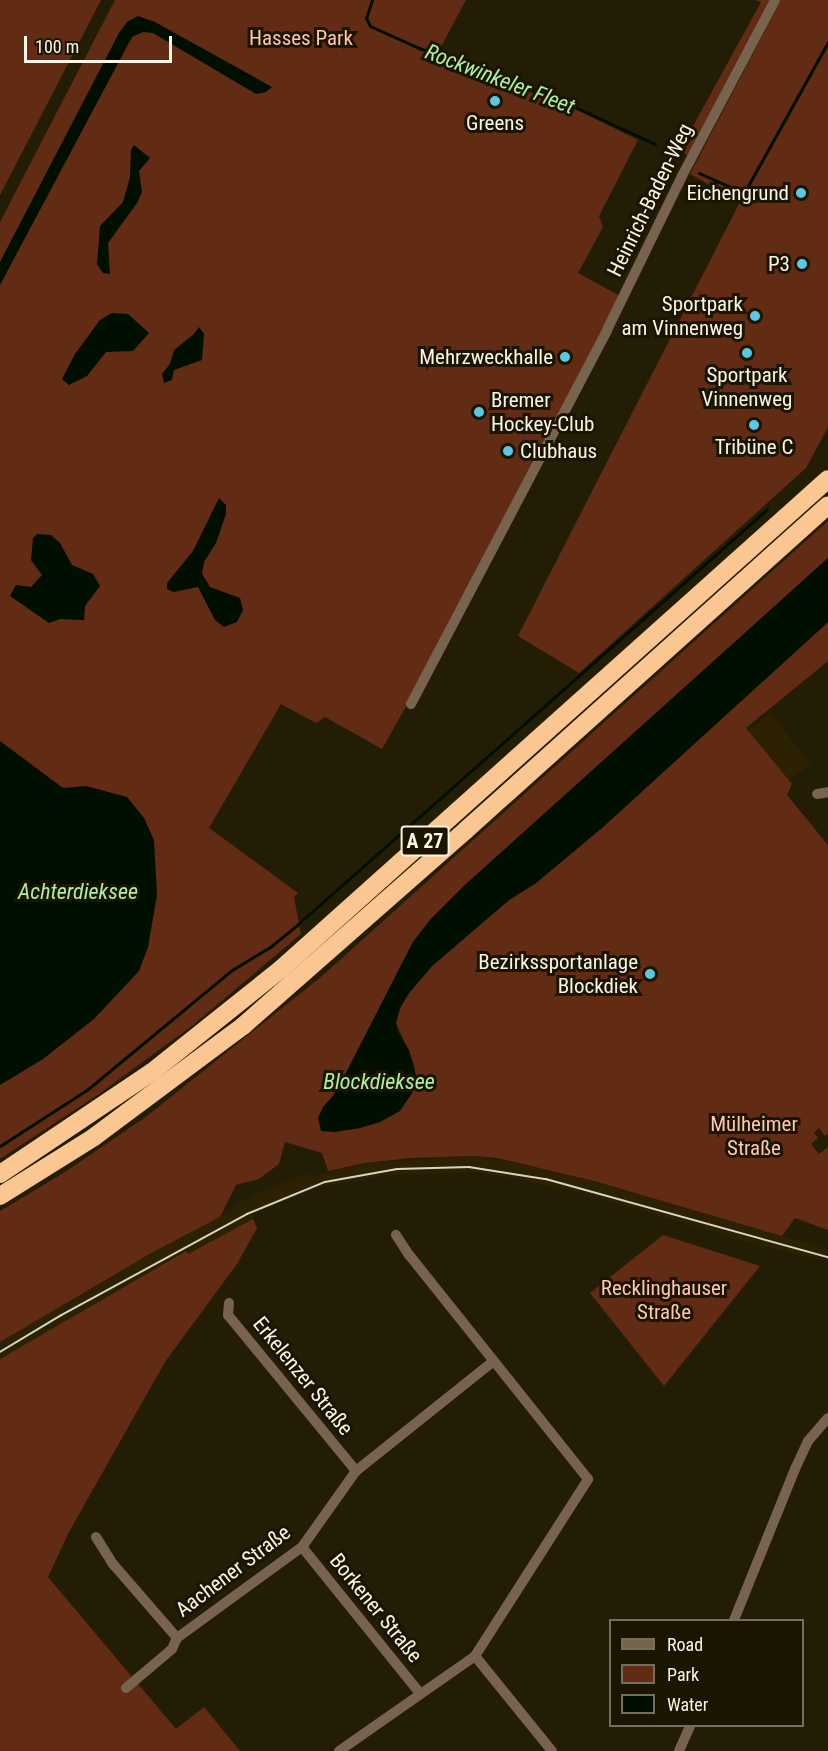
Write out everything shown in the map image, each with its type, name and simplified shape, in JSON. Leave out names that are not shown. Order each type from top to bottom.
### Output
[{"type":"highway","name":"A 27","points":[[0,1174],[152,1072],[281,969],[828,479]]},
{"type":"highway","name":"A 27","points":[[0,1196],[94,1137],[243,1026],[466,831],[828,505]]},
{"type":"street","name":"Heinrich-Baden-Weg","points":[[411,704],[608,330],[682,176],[775,0]]},
{"type":"street","points":[[339,1751],[475,1656],[588,1479],[396,1235]]},
{"type":"street","name":"Erkelenzer Straße","points":[[229,1303],[228,1315],[356,1471]]},
{"type":"street","name":"Aachener Straße","points":[[126,1688],[172,1649],[177,1638],[302,1547],[356,1471],[494,1360]]},
{"type":"street","points":[[734,1619],[808,1441],[828,1418]]},
{"type":"street","points":[[96,1537],[113,1564],[177,1638]]},
{"type":"street","name":"Borkener Straße","points":[[302,1547],[420,1693]]},
{"type":"street","points":[[475,1656],[552,1751]]},
{"type":"street","points":[[679,1751],[689,1727]]},
{"type":"shaded area","points":[[770,713],[811,764],[789,781],[748,731]]},
{"type":"shaded area","points":[[474,1156],[549,1169],[828,1249],[828,1261],[758,1245],[582,1193],[512,1178],[479,1172],[385,1175],[316,1188],[253,1213],[253,1219],[188,1255],[185,1251],[0,1359],[0,1342],[192,1230],[234,1210],[233,1206],[269,1188],[308,1173],[310,1177],[364,1163]]},
{"type":"green space","points":[[0,0],[101,0],[0,195]]},
{"type":"green space","name":"Hasses Park","points":[[115,0],[466,0],[435,58],[569,106],[638,140],[599,216],[603,227],[578,273],[620,296],[433,659],[382,749],[325,717],[316,723],[281,704],[209,828],[298,893],[294,897],[301,934],[193,1025],[99,1094],[0,1159],[0,222]]},
{"type":"green space","points":[[754,0],[770,0],[688,156],[680,150],[761,2]]},
{"type":"green space","name":"Sportpark am Vinnenweg","points":[[781,0],[828,0],[828,427],[806,468],[579,673],[518,636],[740,202],[690,174]]},
{"type":"green space","name":"Mülheimer Straße","points":[[828,521],[828,558],[465,885],[430,920],[413,942],[347,1071],[333,1096],[323,1107],[334,1132],[360,1128],[412,1093],[416,1077],[414,1064],[396,1023],[400,1008],[409,993],[432,966],[509,900],[536,883],[603,827],[828,622],[828,661],[746,728],[792,784],[787,795],[828,845],[828,1134],[825,1136],[819,1128],[814,1133],[818,1138],[811,1144],[819,1154],[828,1147],[828,1230],[795,1218],[782,1236],[594,1181],[497,1158],[474,1156],[411,1158],[364,1163],[328,1171],[322,1153],[285,1142],[279,1164],[259,1179],[236,1185],[220,1217],[153,1252],[0,1342],[0,1211],[65,1172],[147,1116],[322,976]]},
{"type":"green space","points":[[253,1219],[257,1228],[237,1264],[165,1362],[69,1532],[48,1577],[176,1729],[204,1707],[240,1751],[0,1751],[0,1359],[186,1251],[188,1254]]},
{"type":"green space","name":"Recklinghauser Straße","points":[[663,1235],[760,1266],[664,1386],[590,1293]]},
{"type":"water","points":[[138,16],[155,22],[272,87],[266,92],[256,94],[153,33],[143,32],[132,37],[0,285],[0,262],[119,33],[127,22]]},
{"type":"water","points":[[134,145],[150,158],[139,171],[142,192],[137,203],[108,243],[110,274],[103,273],[97,264],[100,226],[123,202],[130,177],[131,150]]},
{"type":"water","points":[[112,313],[128,314],[149,333],[133,351],[106,352],[87,376],[69,385],[62,379],[75,354],[100,320]]},
{"type":"water","points":[[199,327],[204,334],[202,360],[174,370],[172,380],[164,383],[162,374],[170,364],[174,350]]},
{"type":"water","points":[[219,498],[226,505],[226,514],[216,543],[204,562],[202,574],[210,587],[240,598],[243,610],[237,622],[224,627],[215,620],[198,587],[174,592],[167,589],[167,583],[193,551]]},
{"type":"water","points":[[37,534],[51,535],[60,543],[72,565],[93,574],[100,586],[85,606],[84,620],[60,619],[49,623],[10,596],[16,585],[31,587],[42,575],[31,560],[33,538]]},
{"type":"water","name":"Blockdieksee","points":[[828,558],[828,622],[603,827],[536,883],[509,900],[432,966],[409,993],[400,1008],[396,1023],[397,1030],[409,1050],[416,1077],[412,1093],[400,1111],[380,1122],[360,1128],[334,1132],[321,1131],[318,1118],[323,1107],[333,1096],[347,1071],[413,942],[430,920],[465,885]]},
{"type":"water","name":"Achterdieksee","points":[[0,741],[63,788],[86,786],[127,797],[144,818],[154,840],[157,895],[148,947],[139,971],[94,1019],[43,1059],[0,1085]]},
{"type":"waterway","name":"Rockwinkeler Fleet","points":[[372,0],[366,18],[370,26],[419,48],[549,95],[655,144]]},
{"type":"waterway","name":"Rockwinkeler Fleet","points":[[699,173],[744,193],[828,42]]},
{"type":"waterway","points":[[0,1146],[88,1089],[232,970],[270,947],[298,924],[767,509]]},
{"type":"tram line","points":[[0,1352],[60,1316],[247,1214],[325,1182],[397,1169],[469,1167],[546,1179],[828,1257]]},
{"type":"place","name":"Greens","points":[[495,101]]},
{"type":"place","name":"Eichengrund","points":[[801,193]]},
{"type":"place","name":"P3","points":[[802,264]]},
{"type":"place","name":"Sportpark am Vinnenweg","points":[[755,316]]},
{"type":"place","name":"Sportpark Vinnenweg","points":[[747,353]]},
{"type":"place","name":"Mehrzweckhalle","points":[[565,357]]},
{"type":"place","name":"Bremer Hockey-Club","points":[[479,412]]},
{"type":"place","name":"Tribüne C","points":[[754,425]]},
{"type":"place","name":"Clubhaus","points":[[508,451]]},
{"type":"place","name":"Bezirkssportanlage Blockdiek","points":[[650,974]]}]
